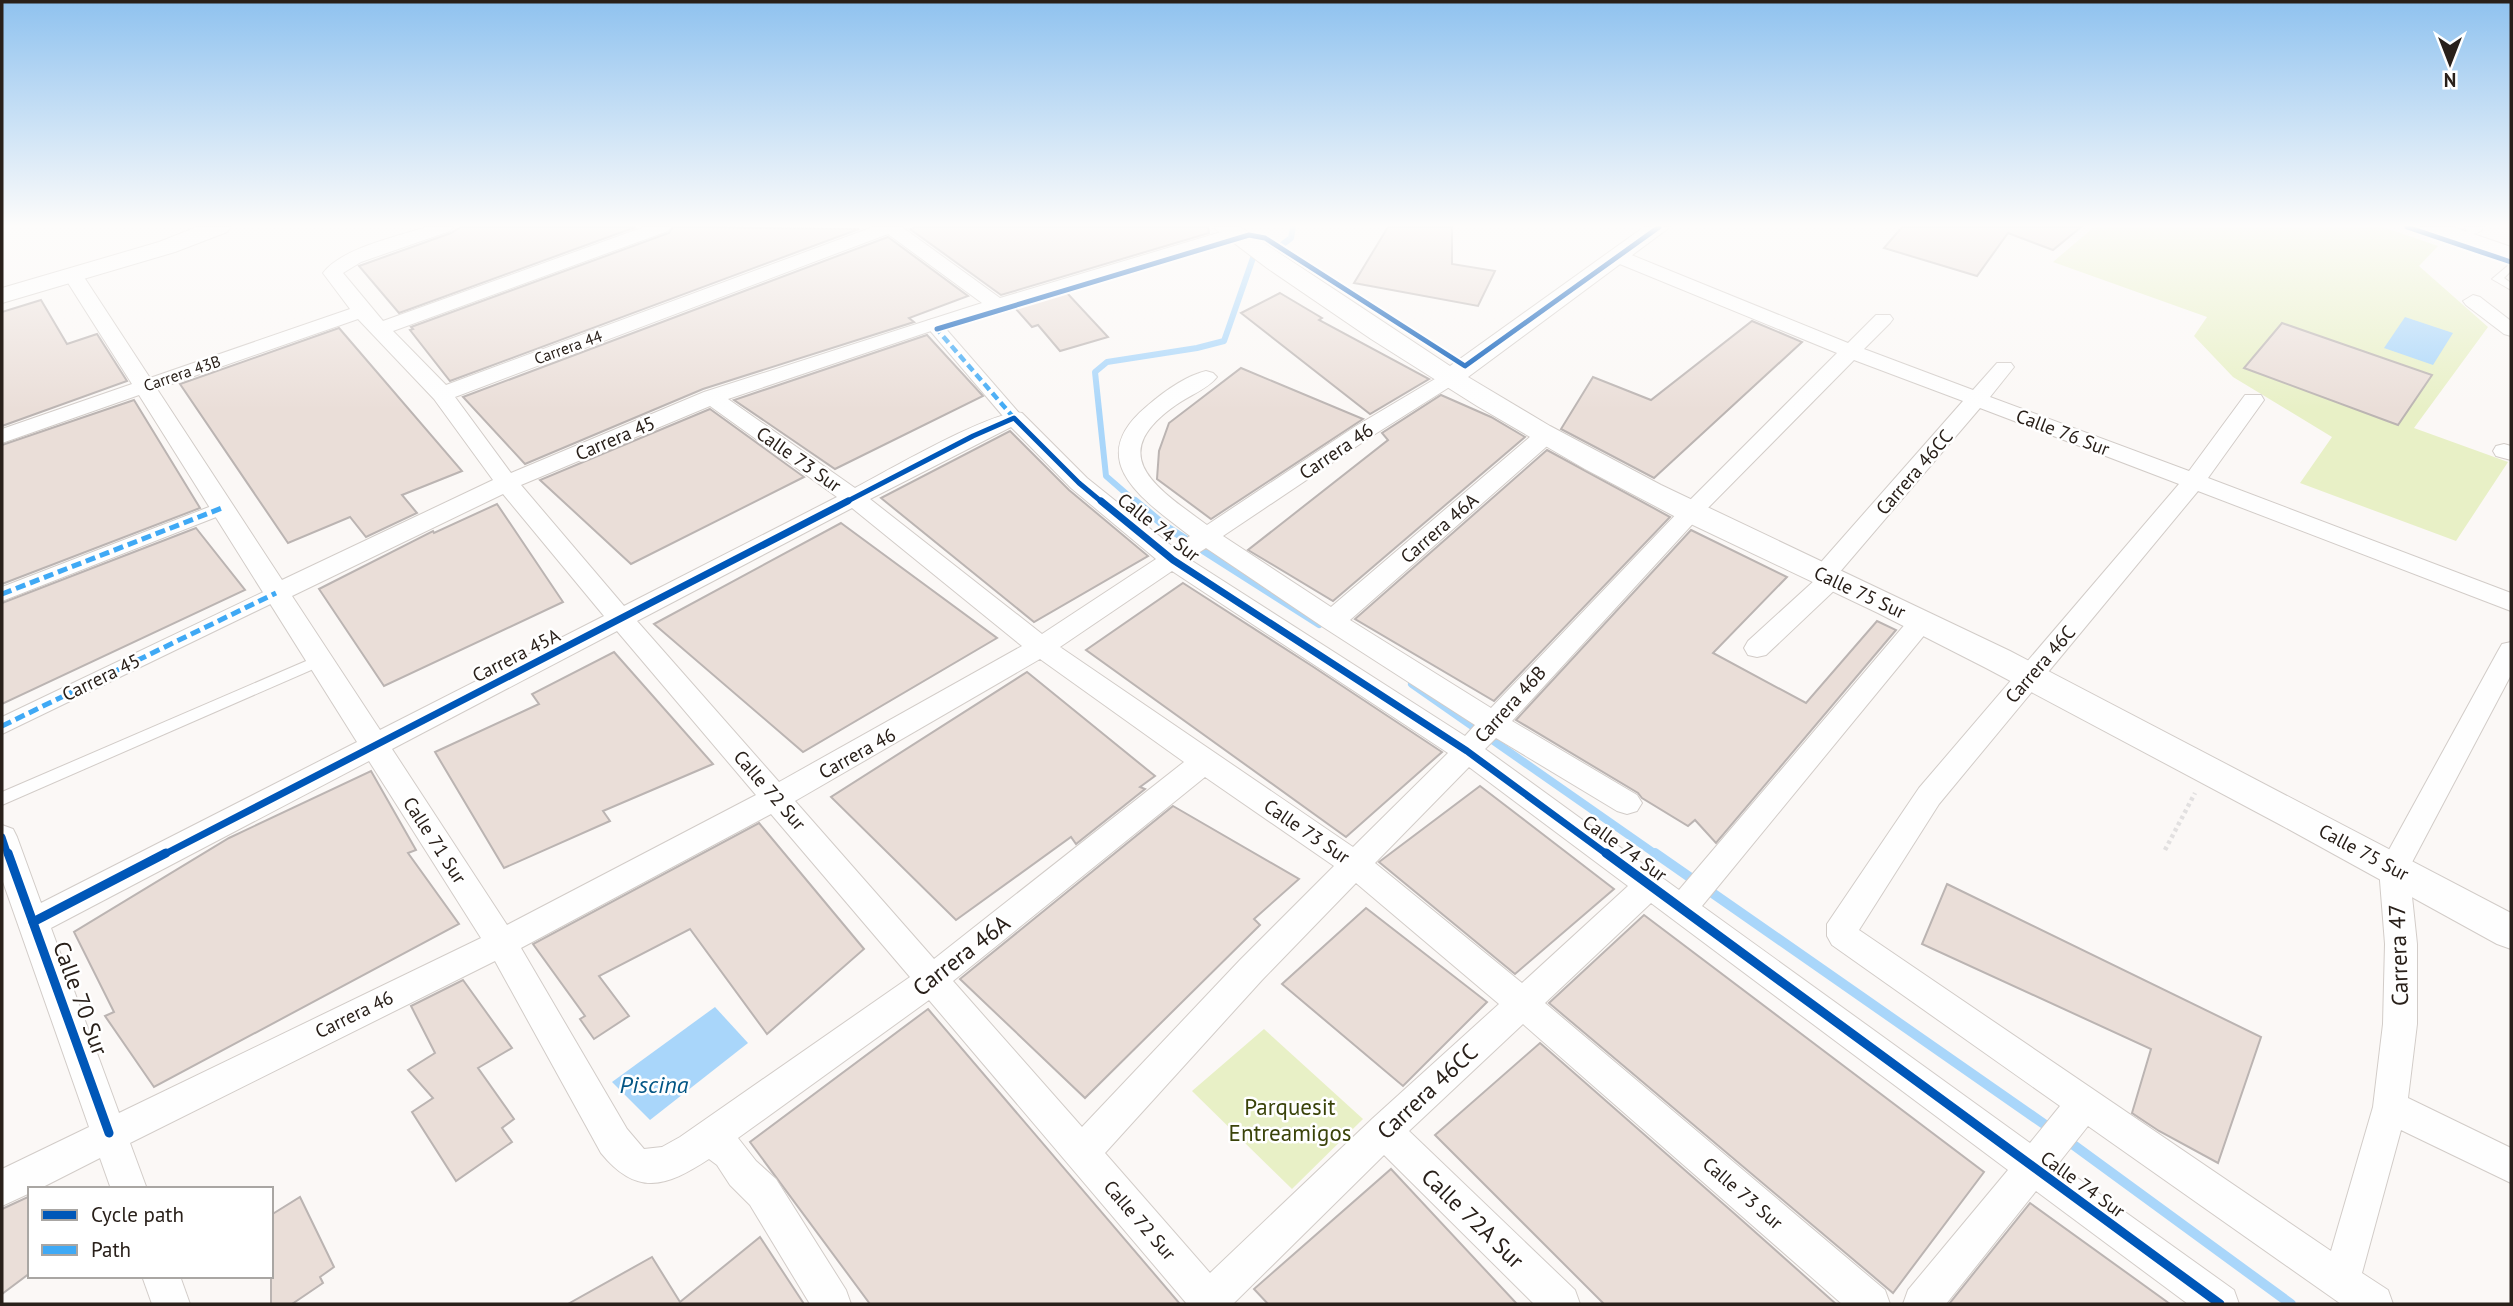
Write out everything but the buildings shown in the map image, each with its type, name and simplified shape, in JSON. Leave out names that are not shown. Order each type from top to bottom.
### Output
[{"type":"street","points":[[2,296],[29,288]]},
{"type":"street","name":"Calle 71 Sur","points":[[81,288],[501,943],[614,1141],[634,1163],[649,1167],[674,1160],[709,1138]]},
{"type":"street","name":"Calle 72 Sur","points":[[344,288],[362,311],[442,394],[507,483],[620,618],[1211,1303]]},
{"type":"street","points":[[379,329],[493,288]]},
{"type":"street","name":"Carrera 44","points":[[442,394],[727,288]]},
{"type":"street","points":[[975,288],[998,305]]},
{"type":"street","name":"Carrera 45","points":[[2,726],[507,483],[712,397],[933,324],[1053,288]]},
{"type":"street","name":"Calle 75 Sur","points":[[1315,288],[1341,308],[1546,435],[1691,512],[1922,621],[2394,867],[2511,932]]},
{"type":"street","name":"Carrera 46","points":[[2,1188],[109,1133],[501,943],[777,797],[1041,647],[1364,432],[1452,377],[1573,288]]},
{"type":"street","name":"Calle 76 Sur","points":[[1695,288],[1850,351],[2511,602]]},
{"type":"street","points":[[2473,301],[2511,330]]},
{"type":"street","name":"Carrera 43B","points":[[2,436],[362,311]]},
{"type":"street","name":"Carrera 46B","points":[[1082,1153],[1251,970],[1480,737],[1691,512],[1882,318]]},
{"type":"street","name":"Calle 74 Sur","points":[[933,324],[1014,418],[1079,484],[1192,548],[1332,621],[1480,737],[1649,886],[1688,901],[2041,1157],[2220,1304]]},
{"type":"street","name":"Carrera 46CC","points":[[1757,648],[1827,577],[2004,368]]},
{"type":"street","name":"Calle 74 Sur","points":[[1206,377],[1166,402],[1136,426],[1128,449],[1131,465],[1144,486],[1192,548],[1480,737],[1627,803]]},
{"type":"street","name":"Calle 73 Sur","points":[[712,397],[854,498],[1041,647],[1355,864],[1522,1003],[1871,1304]]},
{"type":"street","name":"Carrera 46C","points":[[2079,1110],[1843,936],[1843,924],[1929,796],[2194,481],[2253,400]]},
{"type":"street","name":"Carrera 45A","points":[[33,922],[620,618],[1014,418]]},
{"type":"street","name":"Carrera 46A","points":[[1332,621],[1546,435]]},
{"type":"street","points":[[2,594],[222,508]]},
{"type":"street","points":[[1688,901],[1922,621]]},
{"type":"street","points":[[2394,867],[2511,651]]},
{"type":"street","name":"Carrera 46A","points":[[709,1138],[932,979],[1204,762]]},
{"type":"street","name":"Calle 70 Sur","points":[[2,838],[128,1187]]},
{"type":"street","name":"Carrera 47","points":[[2341,1281],[2390,1107],[2400,1024],[2401,958],[2394,867]]},
{"type":"street","name":"Carrera 46CC","points":[[1211,1303],[1384,1131],[1649,886]]},
{"type":"street","points":[[2390,1107],[2511,1166]]},
{"type":"street","points":[[1922,1304],[2079,1110],[2374,1304]]},
{"type":"street","name":"Calle 72A Sur","points":[[1384,1131],[1561,1304]]},
{"type":"street","points":[[709,1138],[730,1153],[743,1173],[763,1192],[832,1304]]},
{"type":"street","points":[[162,1278],[171,1304]]},
{"type":"lane","points":[[2,799],[320,660]]},
{"type":"path","points":[[2165,850],[2207,770]]},
{"type":"green space","points":[[2126,288],[2444,288],[2488,327],[2414,428],[2508,462],[2456,541],[2300,483],[2332,437],[2233,377],[2194,336],[2207,317]]},
{"type":"green space","name":"Parquesit Entreamigos","points":[[1264,1029],[1363,1119],[1292,1189],[1192,1091]]},
{"type":"water","points":[[2405,317],[2453,333],[2433,365],[2384,348]]},
{"type":"water","name":"Piscina","points":[[715,1007],[748,1043],[650,1120],[612,1082]]},
{"type":"waterway","points":[[1137,503],[1106,476],[1095,372],[1107,362],[1197,348],[1224,341],[1243,288]]},
{"type":"waterway","points":[[1135,501],[1165,526],[1319,624]]},
{"type":"waterway","points":[[1412,684],[1657,855]]},
{"type":"waterway","points":[[1655,853],[2054,1131]]},
{"type":"waterway","points":[[2064,1138],[2291,1304]]},
{"type":"marked path","points":[[935,327],[1014,418]]},
{"type":"marked path","points":[[2,594],[222,508]]},
{"type":"marked path","points":[[2,726],[276,593]]},
{"type":"cycle path","points":[[937,329],[1073,288]]},
{"type":"cycle path","points":[[1343,288],[1465,366],[1574,288]]},
{"type":"cycle path","points":[[33,922],[973,436],[1014,418],[1079,483],[1173,560],[1467,751],[2220,1304]]},
{"type":"cycle path","points":[[2,837],[109,1133]]}]
